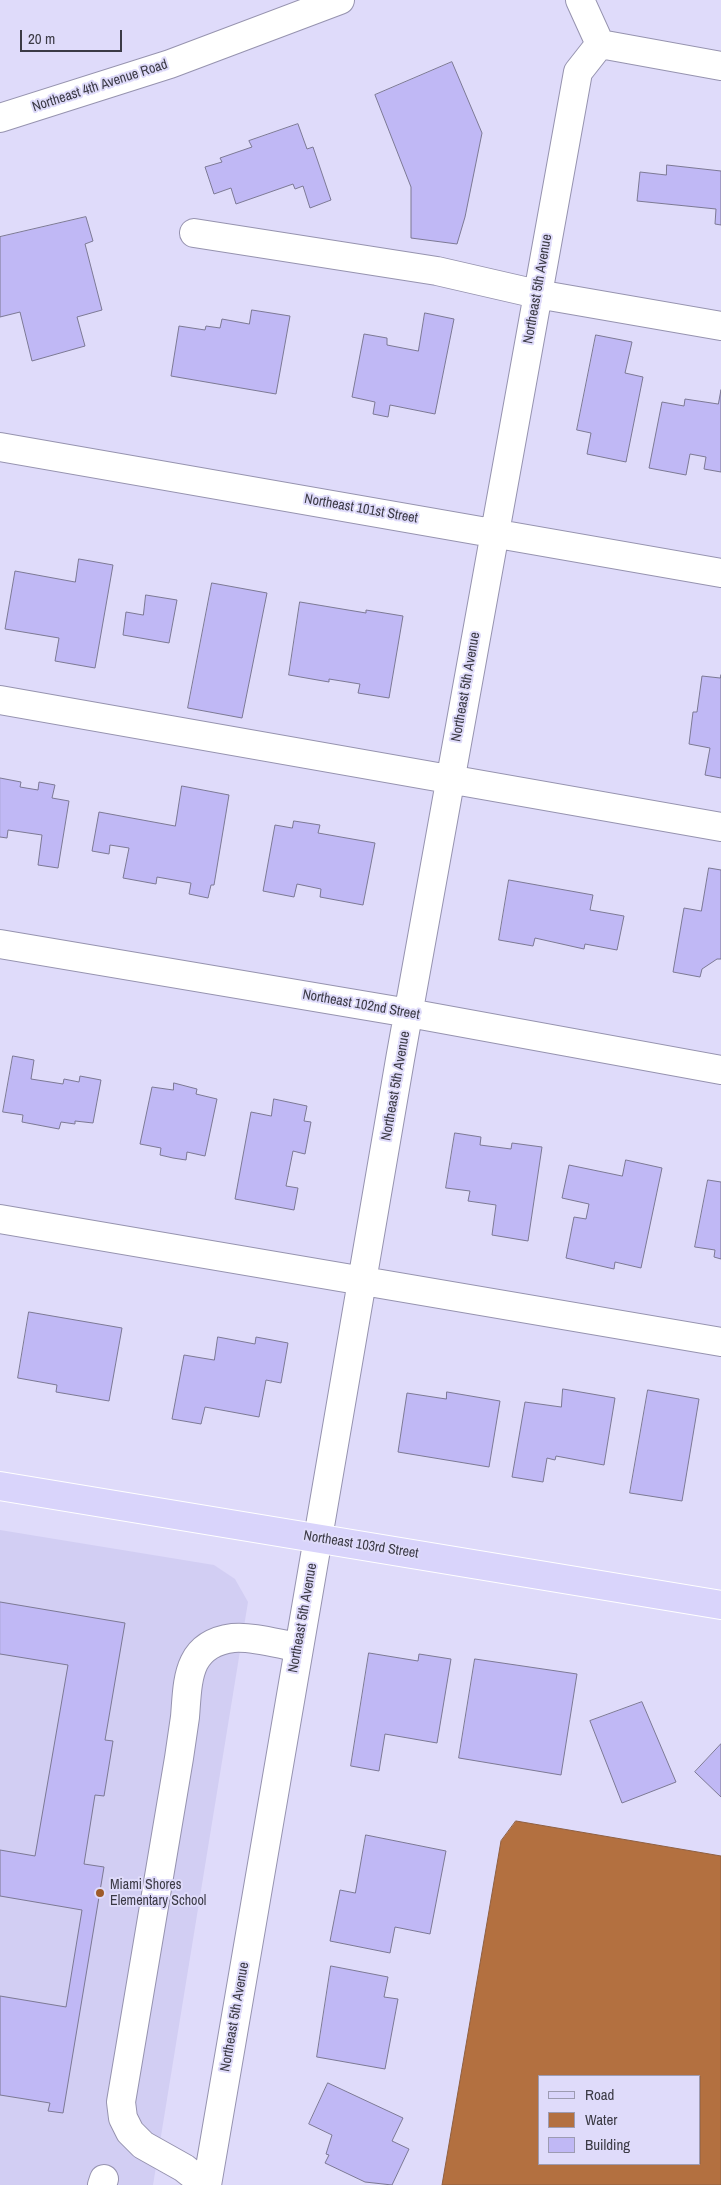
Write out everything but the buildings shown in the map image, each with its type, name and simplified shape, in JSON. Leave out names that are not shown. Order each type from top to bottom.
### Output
[{"type":"main road","name":"Northeast 103rd Street","points":[[0,1486],[721,1605]]},
{"type":"street","name":"Northeast 4th Avenue Road","points":[[0,118],[170,64],[340,0]]},
{"type":"street","points":[[580,0],[600,44],[721,66]]},
{"type":"street","name":"Northeast 5th Avenue","points":[[206,2185],[316,1538],[537,294],[578,72],[600,44]]},
{"type":"street","points":[[194,233],[437,271],[537,294],[721,326]]},
{"type":"street","name":"Northeast 101st Street","points":[[0,446],[721,573]]},
{"type":"street","points":[[0,700],[721,827]]},
{"type":"street","name":"Northeast 102nd Street","points":[[0,944],[409,1013],[721,1070]]},
{"type":"street","points":[[0,1219],[721,1342]]},
{"type":"street","points":[[206,2185],[184,2168],[143,2145],[130,2132],[123,2118],[121,2102],[179,1758],[185,1716],[186,1684],[191,1667],[200,1655],[213,1644],[224,1640],[245,1638],[297,1648]]},
{"type":"shaded area","name":"Miami Shores Elementary School","points":[[0,1530],[214,1565],[235,1579],[248,1602],[153,2185],[0,2185]]},
{"type":"water","points":[[516,1821],[721,1856],[721,2185],[442,2185],[501,1841]]},
{"type":"place","name":"Miami Shores Elementary School","points":[[100,1893]]}]
